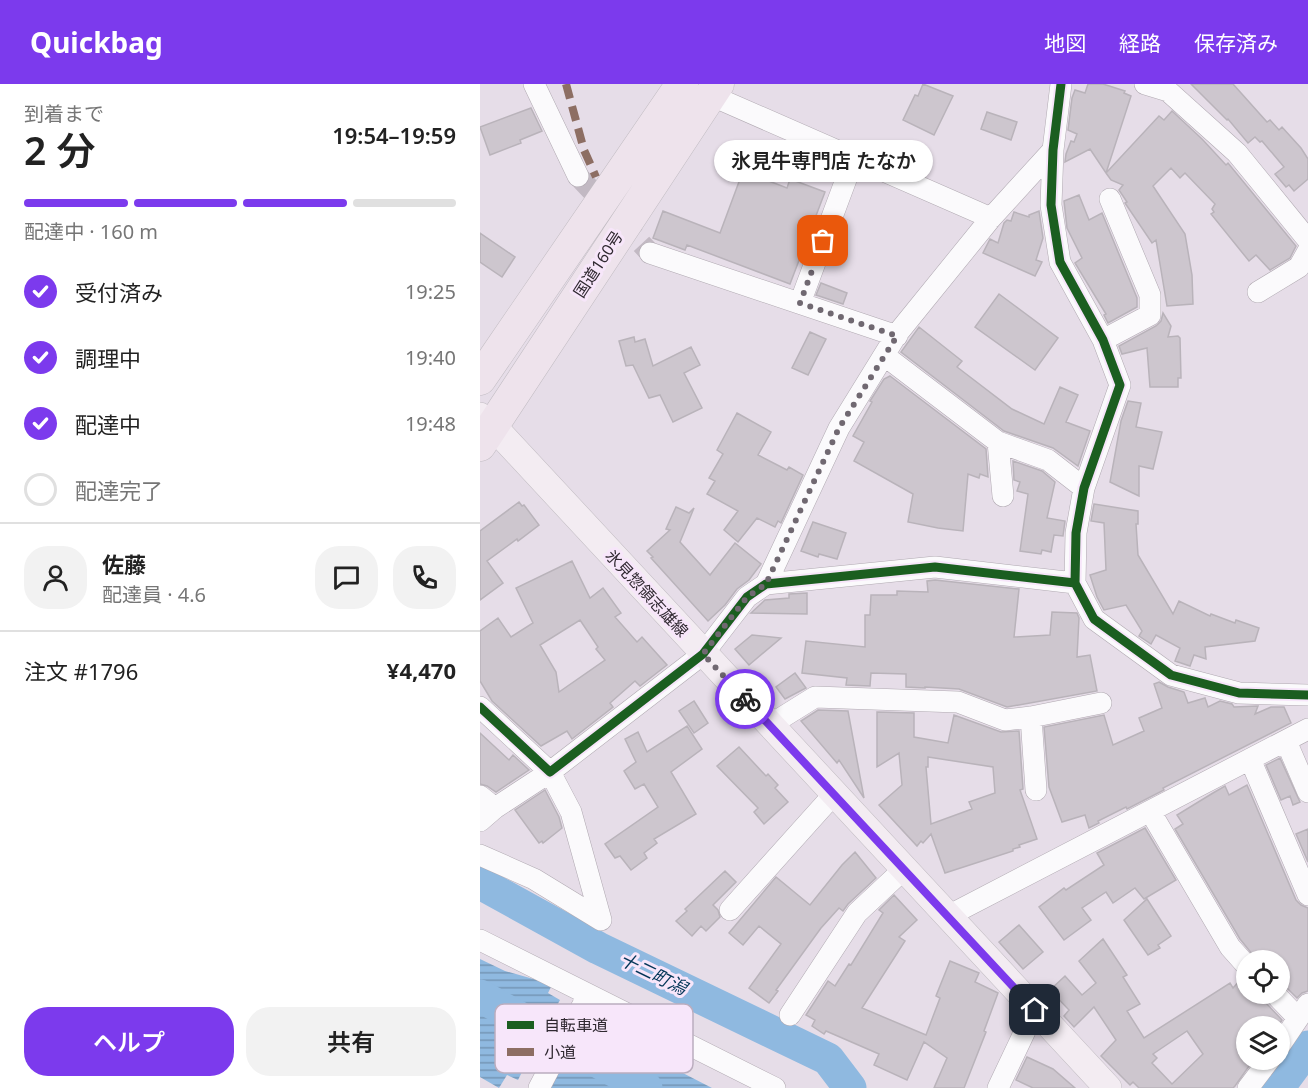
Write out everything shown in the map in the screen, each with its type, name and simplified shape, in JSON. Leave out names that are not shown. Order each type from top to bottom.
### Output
[{"type":"highway","name":"国道160号","points":[[480,379],[703,88]]},
{"type":"highway","name":"国道160号","points":[[484,429],[703,88]]},
{"type":"main road","name":"氷見惣領志雄線","points":[[484,429],[703,654],[1108,1088]]},
{"type":"street","points":[[534,84],[578,177]]},
{"type":"street","points":[[1061,84],[1053,150],[1051,205],[1060,262],[1102,340],[1120,385],[1084,488],[1076,533],[1075,583],[1094,619],[1170,675],[1239,693],[1308,695]]},
{"type":"street","points":[[1145,84],[1168,91],[1237,153],[1308,240]]},
{"type":"street","points":[[703,88],[991,218]]},
{"type":"street","points":[[766,584],[839,428],[897,336],[991,218],[1053,150]]},
{"type":"street","points":[[800,303],[854,158]]},
{"type":"street","points":[[1102,340],[1150,315],[1150,295],[1110,199]]},
{"type":"street","points":[[1258,292],[1299,267],[1308,250]]},
{"type":"street","points":[[650,253],[897,336]]},
{"type":"street","points":[[885,356],[998,442],[1048,460],[1084,488]]},
{"type":"street","points":[[998,442],[1003,496]]},
{"type":"street","points":[[485,808],[550,772],[703,654],[747,597],[766,584],[935,567],[1075,583]]},
{"type":"street","points":[[770,725],[815,697],[958,702],[1005,720],[1101,703]]},
{"type":"street","points":[[480,707],[550,772],[571,812],[601,920],[534,879],[480,855]]},
{"type":"street","points":[[1031,717],[1036,790]]},
{"type":"street","points":[[948,916],[1308,729]]},
{"type":"street","points":[[1286,741],[1308,792]]},
{"type":"street","points":[[1250,759],[1308,895]]},
{"type":"street","points":[[730,910],[834,794]]},
{"type":"street","points":[[1150,811],[1230,947],[1236,953]]},
{"type":"street","points":[[790,1015],[857,913],[904,869]]},
{"type":"street","points":[[480,940],[609,1004]]},
{"type":"street","points":[[583,1004],[588,994]]},
{"type":"street","points":[[1290,1003],[1303,1011],[1290,1030]]},
{"type":"street","points":[[998,1088],[1035,1010]]},
{"type":"street","points":[[693,1045],[775,1088]]},
{"type":"street","points":[[1248,1088],[1262,1070]]},
{"type":"street","points":[[539,1088],[547,1073]]},
{"type":"water","points":[[480,959],[505,971],[544,982],[551,987],[548,993],[560,1000],[558,1004],[495,1004],[495,1073],[522,1073],[518,1080],[507,1075],[499,1088],[480,1077]]},
{"type":"water","points":[[554,1073],[683,1073],[712,1088],[546,1088]]},
{"type":"building","points":[[923,84],[953,96],[934,135],[903,120]]},
{"type":"building","points":[[1088,84],[1103,84],[1125,91],[1124,93],[1131,96],[1106,173],[1090,149],[1065,162],[1071,141],[1074,142],[1077,134],[1068,130],[1072,98],[1075,90],[1085,93]]},
{"type":"building","points":[[1191,84],[1233,84],[1267,122],[1270,120],[1279,130],[1282,127],[1301,148],[1308,159],[1308,179],[1294,191],[1289,185],[1286,187],[1275,174],[1284,167],[1262,141],[1260,142],[1255,137],[1248,143],[1228,119]]},
{"type":"building","points":[[531,108],[542,131],[520,140],[521,143],[490,155],[480,127]]},
{"type":"building","points":[[1172,111],[1226,165],[1228,163],[1296,246],[1290,258],[1270,270],[1256,255],[1249,261],[1211,214],[1214,212],[1212,209],[1215,204],[1185,173],[1180,178],[1171,168],[1153,186],[1185,234],[1192,275],[1193,304],[1167,306],[1156,240],[1152,243],[1125,203],[1127,202],[1119,190],[1123,185],[1111,180],[1106,173],[1159,116],[1164,120]]},
{"type":"building","points":[[987,112],[1017,122],[1011,140],[981,129]]},
{"type":"building","points":[[743,171],[787,188],[790,179],[825,192],[790,284],[687,245],[685,250],[653,238],[663,211],[720,233]]},
{"type":"building","points":[[1079,195],[1089,220],[1102,213],[1137,298],[1137,307],[1108,323],[1104,315],[1106,314],[1075,263],[1082,258],[1067,228],[1064,201]]},
{"type":"building","points":[[1039,211],[1043,238],[1036,260],[1042,262],[1035,276],[983,253],[990,239],[998,243],[1004,223],[1007,220],[1011,221],[1014,212],[1029,217]]},
{"type":"building","points":[[480,233],[515,257],[502,277],[480,262]]},
{"type":"building","points":[[821,283],[847,293],[843,304],[816,295]]},
{"type":"building","points":[[999,294],[1058,338],[1035,370],[975,327]]},
{"type":"building","points":[[1163,313],[1171,326],[1168,337],[1178,336],[1180,338],[1181,378],[1178,378],[1178,387],[1150,387],[1147,348],[1122,354],[1119,346],[1156,326],[1161,321]]},
{"type":"building","points":[[919,327],[962,361],[957,367],[1012,409],[1044,424],[1060,387],[1078,395],[1066,422],[1090,431],[1078,466],[1053,448],[1004,431],[901,352]]},
{"type":"building","points":[[810,332],[826,339],[808,375],[792,368]]},
{"type":"building","points":[[634,337],[635,342],[645,339],[653,366],[691,347],[700,365],[684,373],[702,408],[673,422],[660,395],[649,398],[633,365],[626,366],[619,341]]},
{"type":"building","points":[[890,376],[986,449],[988,477],[980,474],[979,478],[968,474],[963,531],[908,522],[913,494],[854,461],[864,442],[853,436],[872,402],[870,401],[884,379]]},
{"type":"building","points":[[1128,401],[1141,403],[1136,427],[1162,432],[1153,469],[1139,466],[1139,496],[1110,482],[1121,421]]},
{"type":"building","points":[[737,413],[771,432],[758,455],[787,470],[789,467],[803,475],[781,523],[778,521],[775,527],[757,518],[738,542],[724,530],[738,511],[707,494],[715,481],[709,478],[723,454],[717,450]]},
{"type":"building","points":[[1013,461],[1042,471],[1055,482],[1047,518],[1065,521],[1063,536],[1054,535],[1051,552],[1042,550],[1041,554],[1020,551],[1028,494],[1017,491],[1020,482],[1014,480]]},
{"type":"building","points":[[519,502],[522,506],[524,505],[539,525],[487,561],[503,583],[480,600],[480,531]]},
{"type":"building","points":[[1094,504],[1138,511],[1138,524],[1136,524],[1138,555],[1173,614],[1179,601],[1210,616],[1211,614],[1235,623],[1236,620],[1259,628],[1255,641],[1205,647],[1206,659],[1194,655],[1190,666],[1175,661],[1180,648],[1156,635],[1151,644],[1139,636],[1142,631],[1126,605],[1104,610],[1090,575],[1106,570],[1104,523],[1091,521]]},
{"type":"building","points":[[676,507],[689,513],[694,508],[680,542],[710,575],[735,543],[761,564],[749,580],[737,589],[725,605],[708,621],[647,551],[670,530],[666,529]]},
{"type":"building","points":[[813,522],[846,533],[837,559],[819,554],[818,557],[801,551]]},
{"type":"building","points":[[572,561],[590,598],[603,588],[621,613],[615,617],[637,642],[642,637],[667,665],[640,686],[635,681],[610,703],[613,707],[572,739],[567,731],[541,746],[492,701],[480,681],[480,631],[498,618],[511,637],[533,623],[516,588]],"holes":[[[580,620],[598,647],[596,649],[605,660],[559,692],[556,672],[540,645]]]},
{"type":"building","points":[[927,581],[1019,589],[1014,637],[1050,635],[1052,612],[1077,613],[1079,618],[1077,657],[1090,655],[1097,691],[1007,707],[959,689],[906,687],[906,674],[871,673],[870,686],[846,685],[847,678],[802,673],[806,641],[865,647],[865,615],[870,615],[871,595],[897,595],[897,591],[928,592]]},
{"type":"building","points":[[807,593],[807,614],[751,613],[765,600],[789,598],[789,594]]},
{"type":"building","points":[[752,635],[781,638],[749,665],[735,649]]},
{"type":"building","points":[[795,673],[806,688],[785,699],[776,687]]},
{"type":"building","points":[[1159,682],[1184,692],[1188,703],[1205,698],[1208,707],[1220,701],[1232,704],[1234,707],[1258,706],[1255,714],[1271,707],[1284,707],[1291,723],[1163,788],[1164,790],[1127,809],[1126,807],[1098,821],[1099,823],[1089,828],[1085,815],[1062,822],[1049,787],[1044,727],[1104,715],[1113,745],[1144,731],[1139,718],[1162,708],[1154,684]]},
{"type":"building","points":[[694,701],[708,723],[694,733],[679,711]]},
{"type":"building","points":[[818,710],[848,711],[864,798],[839,760],[837,763],[801,721]]},
{"type":"building","points":[[877,712],[914,713],[914,737],[948,743],[954,715],[1001,732],[1019,731],[1023,789],[1020,790],[1037,839],[1019,845],[1020,847],[1013,851],[945,873],[931,834],[917,846],[879,805],[902,785],[899,753],[877,767]],"holes":[[[928,757],[993,767],[995,793],[969,802],[972,809],[931,824],[926,767],[928,767]]]},
{"type":"building","points":[[687,726],[702,749],[671,772],[696,814],[654,839],[657,843],[644,853],[647,858],[631,870],[620,856],[615,858],[605,844],[658,807],[644,784],[635,789],[624,771],[636,762],[625,739],[638,732],[647,752]]},
{"type":"building","points":[[480,733],[509,760],[513,755],[529,770],[496,792],[480,784]]},
{"type":"building","points":[[739,747],[766,776],[768,774],[778,785],[775,788],[788,802],[764,824],[754,812],[758,808],[717,766]]},
{"type":"building","points":[[1280,758],[1300,802],[1293,805],[1290,796],[1281,800],[1266,765]]},
{"type":"building","points":[[1247,785],[1296,900],[1308,908],[1308,991],[1297,998],[1290,991],[1290,950],[1249,950],[1240,939],[1175,829],[1183,824],[1177,815],[1225,786],[1229,795]]},
{"type":"building","points":[[545,790],[562,828],[543,843],[542,841],[539,843],[515,810]]},
{"type":"building","points":[[1145,828],[1176,880],[1144,899],[1135,888],[1113,903],[1106,892],[1082,908],[1091,920],[1064,940],[1039,907],[1064,888],[1066,890],[1104,865],[1097,853]]},
{"type":"building","points":[[1308,829],[1308,862],[1296,834]]},
{"type":"building","points":[[855,852],[876,878],[843,911],[839,908],[821,928],[769,1003],[749,988],[781,944],[759,926],[743,945],[729,933],[776,877],[810,905]]},
{"type":"building","points":[[725,871],[736,882],[713,905],[720,917],[706,931],[701,926],[692,936],[676,921],[687,911],[685,909]]},
{"type":"building","points":[[894,895],[917,920],[899,937],[905,941],[862,1008],[926,1035],[940,998],[936,996],[950,961],[979,973],[975,982],[998,993],[984,1031],[986,1032],[964,1088],[934,1088],[947,1058],[924,1042],[907,1080],[874,1065],[879,1054],[826,1031],[824,1034],[812,1026],[815,1020],[806,1015],[828,981],[835,986],[849,964],[851,965],[883,913],[879,910]]},
{"type":"building","points":[[1147,899],[1171,936],[1158,945],[1160,948],[1148,955],[1124,920]]},
{"type":"building","points":[[1019,925],[1043,952],[1023,969],[999,942]]},
{"type":"building","points":[[1103,939],[1127,975],[1123,977],[1140,1004],[1127,1011],[1144,1038],[1230,983],[1233,988],[1236,985],[1236,1004],[1267,1004],[1278,1016],[1236,1016],[1236,1070],[1246,1070],[1233,1088],[1139,1088],[1133,1082],[1130,1085],[1101,1056],[1116,1040],[1094,1007],[1074,1027],[1064,1016],[1069,1010],[1050,990],[1065,976],[1082,995],[1096,983],[1079,961]],"holes":[[[1187,1031],[1203,1054],[1172,1084],[1152,1063],[1157,1058],[1153,1054]]]},
{"type":"building","points":[[1027,1057],[1053,1069],[1075,1088],[1033,1088],[1016,1080]]},
{"type":"waterway","name":"十二町潟","points":[[480,883],[598,948],[828,1059],[850,1088]]},
{"type":"waterway","points":[[480,996],[495,1004]]},
{"type":"waterway","name":"十二町潟","points":[[1278,1088],[1308,1047]]},
{"type":"waterway","points":[[619,1073],[646,1088]]},
{"type":"tunnel","points":[[578,176],[650,253]]},
{"type":"marked path","points":[[566,84],[584,150],[596,177]]},
{"type":"cycle path","points":[[1061,84],[1053,150],[1051,205],[1060,262],[1103,340],[1120,385],[1084,488],[1076,533],[1075,583],[1094,619],[1171,675],[1239,693],[1308,695]]},
{"type":"cycle path","points":[[480,707],[550,772],[703,654],[747,597],[766,584],[935,567],[1075,583]]},
{"type":"way so far","points":[[745,699],[703,654],[747,597],[766,584],[839,428],[897,336],[800,303],[823,241]]},
{"type":"place","name":"氷見牛専門店 たなか","points":[[823,241]]},
{"type":"route","points":[[745,699],[1035,1010]]}]
